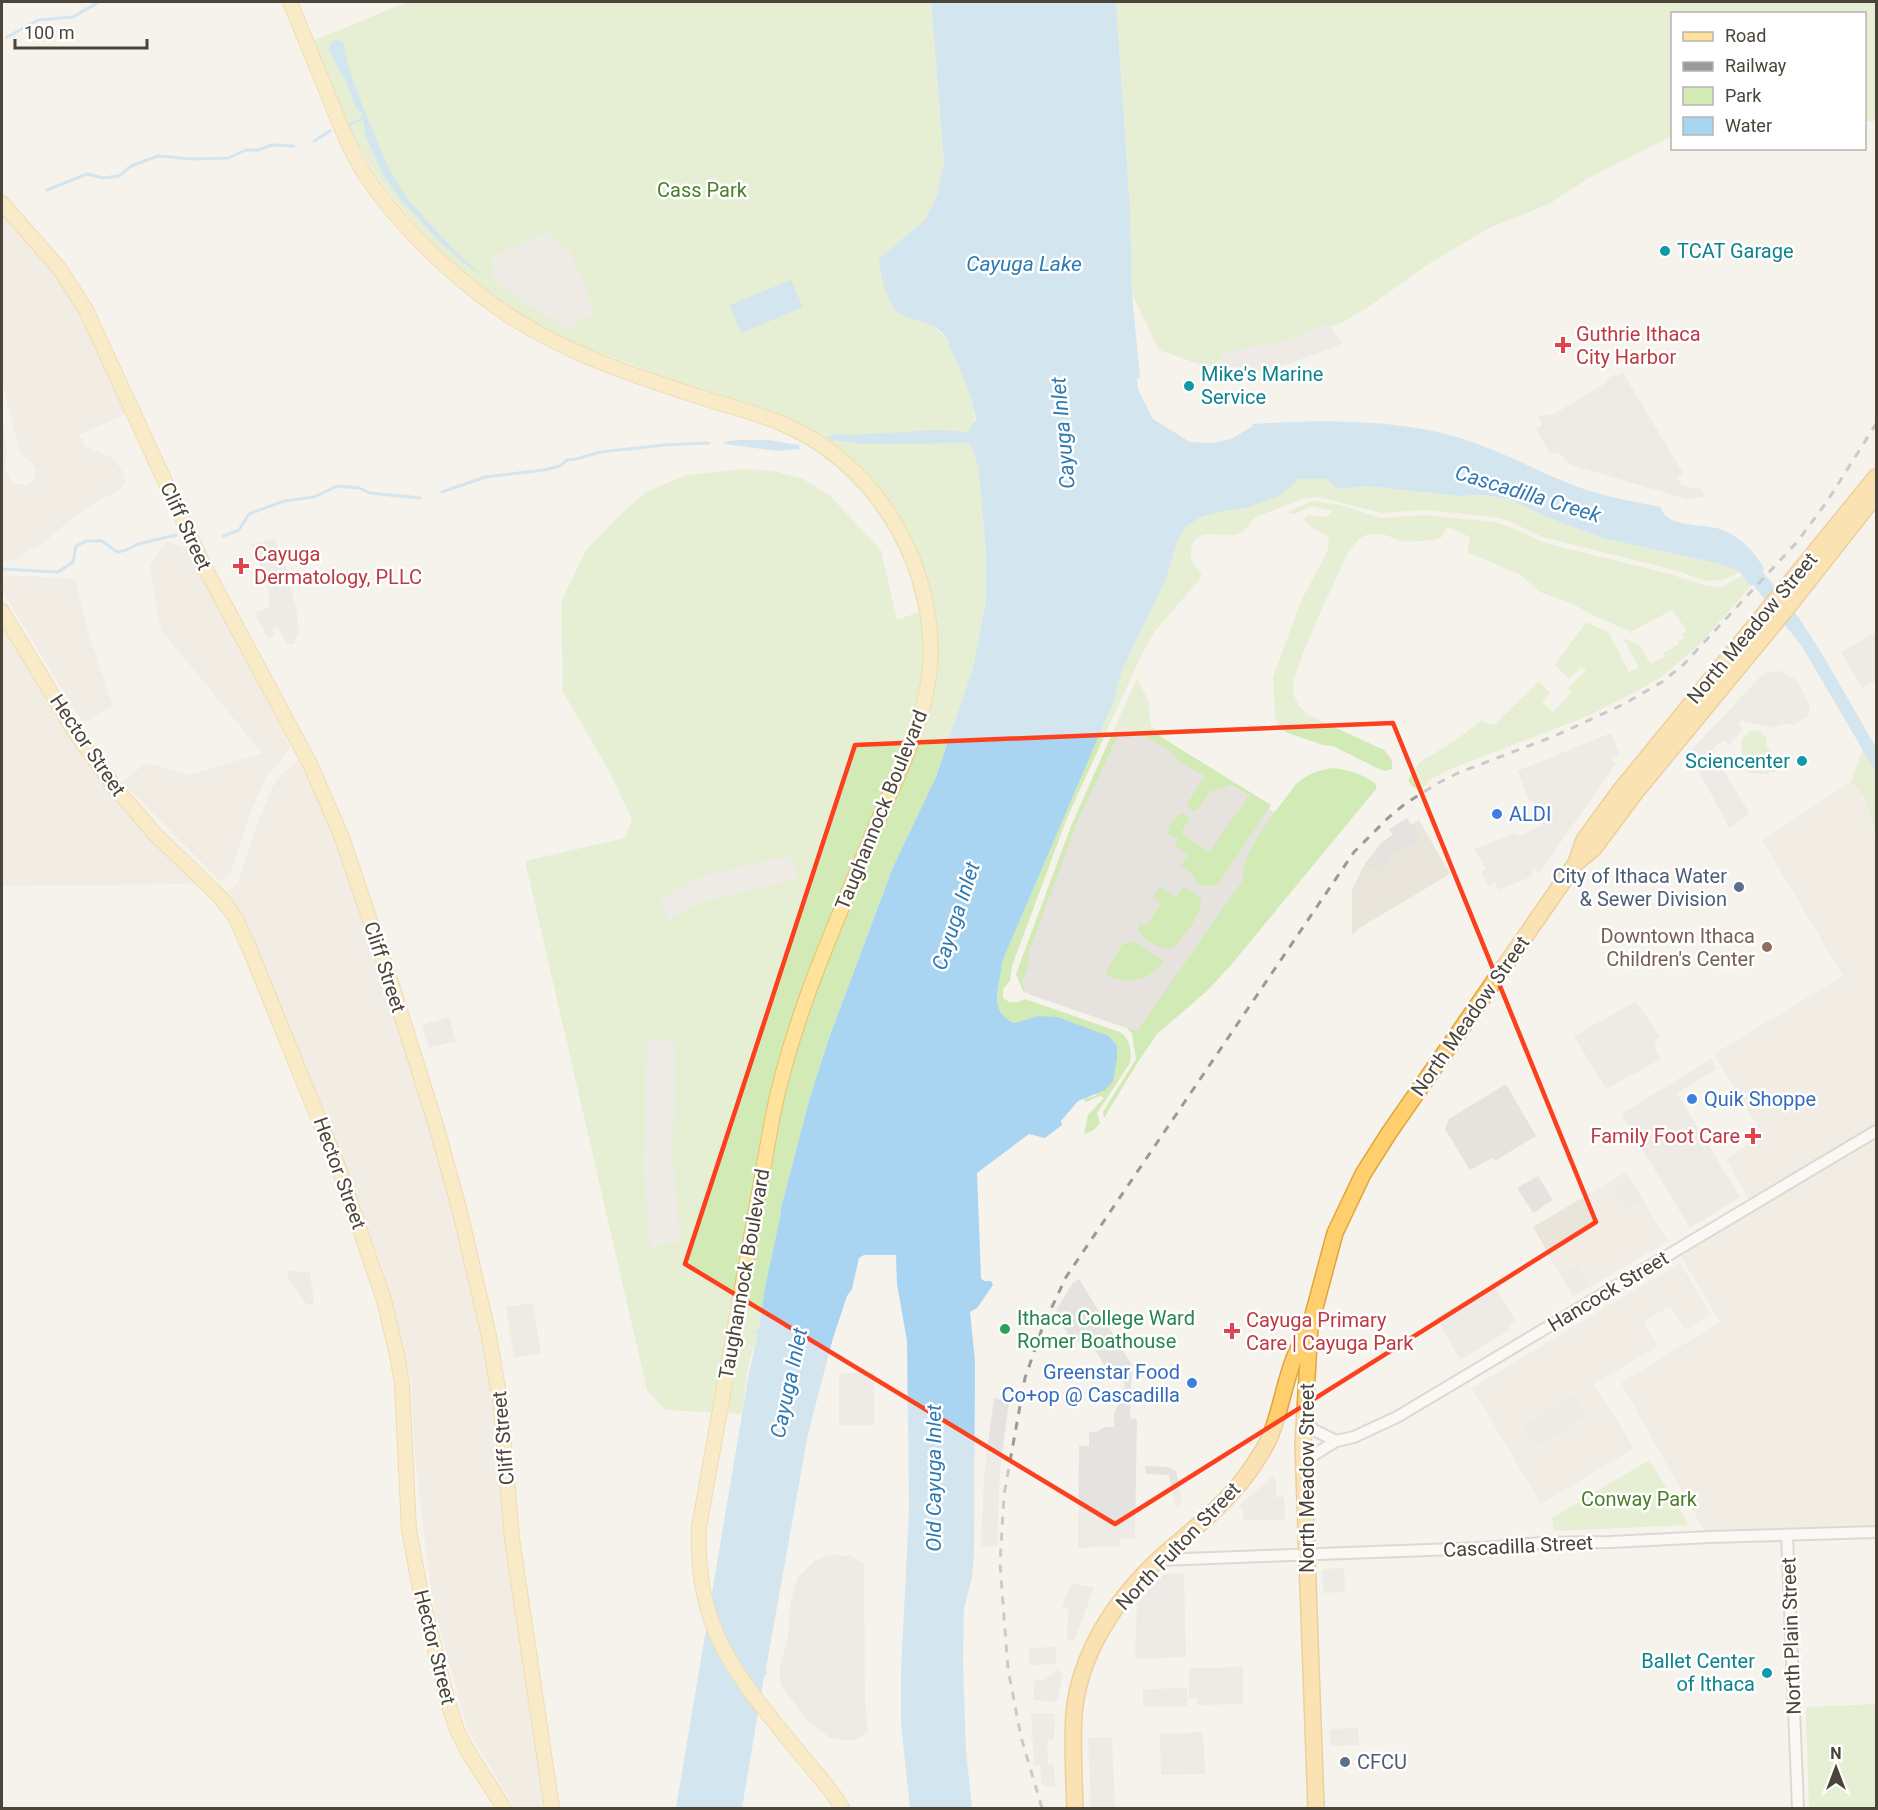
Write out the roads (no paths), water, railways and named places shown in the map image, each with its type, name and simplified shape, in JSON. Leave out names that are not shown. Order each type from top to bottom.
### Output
[{"type":"highway","name":"North Meadow Street","points":[[1316,1809],[1306,1555],[1304,1419],[1310,1326],[1335,1233],[1363,1174],[1416,1093],[1576,863],[1594,848],[1754,638],[1875,486]]},
{"type":"highway","name":"North Fulton Street","points":[[1075,1809],[1074,1725],[1081,1674],[1093,1645],[1106,1621],[1128,1593],[1158,1560],[1226,1499],[1261,1454],[1271,1436],[1285,1395],[1294,1357],[1310,1326]]},
{"type":"main road","name":"Taughannock Boulevard","points":[[290,2],[338,119],[359,163],[391,209],[433,254],[496,307],[560,345],[613,367],[778,423],[806,436],[830,452],[864,482],[894,521],[914,562],[925,599],[929,626],[930,661],[927,688],[921,714],[814,978],[778,1087],[703,1504],[699,1543],[700,1574],[708,1611],[724,1653],[842,1809]]},
{"type":"main road","name":"Cliff Street","points":[[2,203],[59,268],[86,310],[207,572],[309,762],[334,818],[352,868],[436,1125],[460,1212],[493,1354],[501,1407],[512,1539],[552,1809]]},
{"type":"main road","name":"Hector Street","points":[[2,611],[73,729],[113,785],[154,833],[221,898],[235,917],[249,945],[335,1158],[384,1300],[398,1355],[402,1384],[409,1530],[420,1589],[447,1699],[457,1730],[504,1809]]},
{"type":"street","name":"Hancock Street","points":[[1304,1461],[1336,1441],[1354,1437],[1397,1417],[1876,1131]]},
{"type":"street","points":[[1304,1419],[1314,1430],[1336,1441]]},
{"type":"street","name":"Cascadilla Street","points":[[1158,1560],[1483,1548],[1540,1543],[1876,1532]]},
{"type":"street","name":"North Plain Street","points":[[1787,1535],[1798,1809]]},
{"type":"water","name":"Cayuga Lake","points":[[931,2],[1116,2],[1130,208],[1132,294],[1140,378],[1137,378],[1138,389],[1153,419],[1190,442],[1213,443],[1231,439],[1253,426],[1252,424],[1336,422],[1421,429],[1475,443],[1591,491],[1661,507],[1664,514],[1678,522],[1716,528],[1730,533],[1756,556],[1764,568],[1763,573],[1796,614],[1824,657],[1876,747],[1876,772],[1801,645],[1754,586],[1749,584],[1740,572],[1725,565],[1603,538],[1549,518],[1511,500],[1485,495],[1458,496],[1366,486],[1341,489],[1331,484],[1328,479],[1299,479],[1281,495],[1246,508],[1201,517],[1186,526],[1177,541],[1166,579],[1122,670],[1114,700],[1002,962],[997,997],[1000,1011],[1005,1018],[1014,1023],[1038,1016],[1057,1017],[1109,1036],[1117,1046],[1117,1058],[1113,1081],[1105,1090],[1078,1101],[1061,1121],[1062,1125],[1045,1138],[1029,1134],[977,1173],[981,1278],[984,1281],[991,1281],[993,1285],[977,1308],[970,1312],[975,1361],[974,1553],[972,1577],[964,1609],[963,1662],[966,1751],[972,1808],[910,1808],[901,1724],[901,1673],[909,1508],[907,1341],[897,1284],[896,1255],[864,1255],[859,1258],[852,1289],[847,1296],[833,1338],[808,1434],[742,1808],[676,1808],[749,1373],[758,1336],[755,1332],[759,1329],[781,1208],[810,1097],[829,1038],[893,867],[936,777],[973,668],[986,601],[986,550],[978,465],[971,445],[968,443],[860,444],[832,441],[827,437],[836,434],[939,430],[968,432],[976,420],[963,375],[947,339],[936,328],[907,317],[896,310],[885,289],[879,259],[926,219],[937,195],[944,162]]},
{"type":"water","points":[[336,40],[343,42],[349,68],[365,113],[390,171],[409,201],[458,254],[483,276],[442,244],[401,200],[382,173],[365,134],[362,113],[356,108],[346,81],[329,49],[330,44]]},
{"type":"water","points":[[791,280],[803,307],[741,333],[730,305]]},
{"type":"water","points":[[768,440],[799,445],[800,449],[778,451],[724,444],[724,442]]},
{"type":"waterway","points":[[7,37],[38,20],[73,17],[99,2]]},
{"type":"waterway","points":[[351,124],[364,118]]},
{"type":"waterway","points":[[314,141],[330,131]]},
{"type":"waterway","points":[[47,190],[87,174],[103,178],[119,176],[131,166],[158,156],[192,159],[228,158],[246,150],[258,150],[272,145],[294,146]]},
{"type":"waterway","points":[[442,492],[485,477],[544,470],[560,466],[567,460],[600,452],[709,443]]},
{"type":"waterway","points":[[223,536],[239,530],[249,514],[284,501],[314,497],[337,486],[359,488],[370,493],[420,498]]},
{"type":"waterway","points":[[2,569],[58,572],[73,562],[76,546],[86,541],[102,541],[117,552],[138,544],[176,535]]},
{"type":"railway","points":[[1042,1808],[1021,1737],[1008,1669],[1000,1564],[1004,1495],[1025,1378],[1043,1326],[1066,1277],[1354,852],[1406,803],[1440,782],[1557,735],[1622,705],[1662,682],[1684,664],[1797,542],[1826,503],[1876,424]]},
{"type":"place","name":"TCAT Garage","points":[[1665,251]]},
{"type":"place","name":"Guthrie Ithaca City Harbor","points":[[1563,345]]},
{"type":"place","name":"Mike's Marine Service","points":[[1189,386]]},
{"type":"place","name":"Cayuga Dermatology, PLLC","points":[[241,566]]},
{"type":"place","name":"Sciencenter","points":[[1802,761]]},
{"type":"place","name":"ALDI","points":[[1497,814]]},
{"type":"place","name":"City of Ithaca Water & Sewer Division","points":[[1739,887]]},
{"type":"place","name":"Downtown Ithaca Children's Center","points":[[1767,947]]},
{"type":"place","name":"Quik Shoppe","points":[[1692,1099]]},
{"type":"place","name":"Family Foot Care","points":[[1753,1136]]},
{"type":"place","name":"Ithaca College Ward Romer Boathouse","points":[[1005,1329]]},
{"type":"place","name":"Cayuga Primary Care | Cayuga Park","points":[[1232,1331]]},
{"type":"place","name":"Greenstar Food Co+op @ Cascadilla","points":[[1192,1383]]},
{"type":"place","name":"Ballet Center of Ithaca","points":[[1767,1673]]},
{"type":"place","name":"CFCU","points":[[1345,1762]]},
{"type":"park label","name":"Cass Park","points":[[702,190]]},
{"type":"park label","name":"Conway Park","points":[[1639,1499]]},
{"type":"water label","name":"Cayuga Inlet","points":[[1063,433]]},
{"type":"water label","name":"Cascadilla Creek","points":[[1528,494]]},
{"type":"water label","name":"Cayuga Inlet","points":[[956,916]]},
{"type":"water label","name":"Cayuga Inlet","points":[[789,1383]]},
{"type":"water label","name":"Old Cayuga Inlet","points":[[934,1478]]}]
